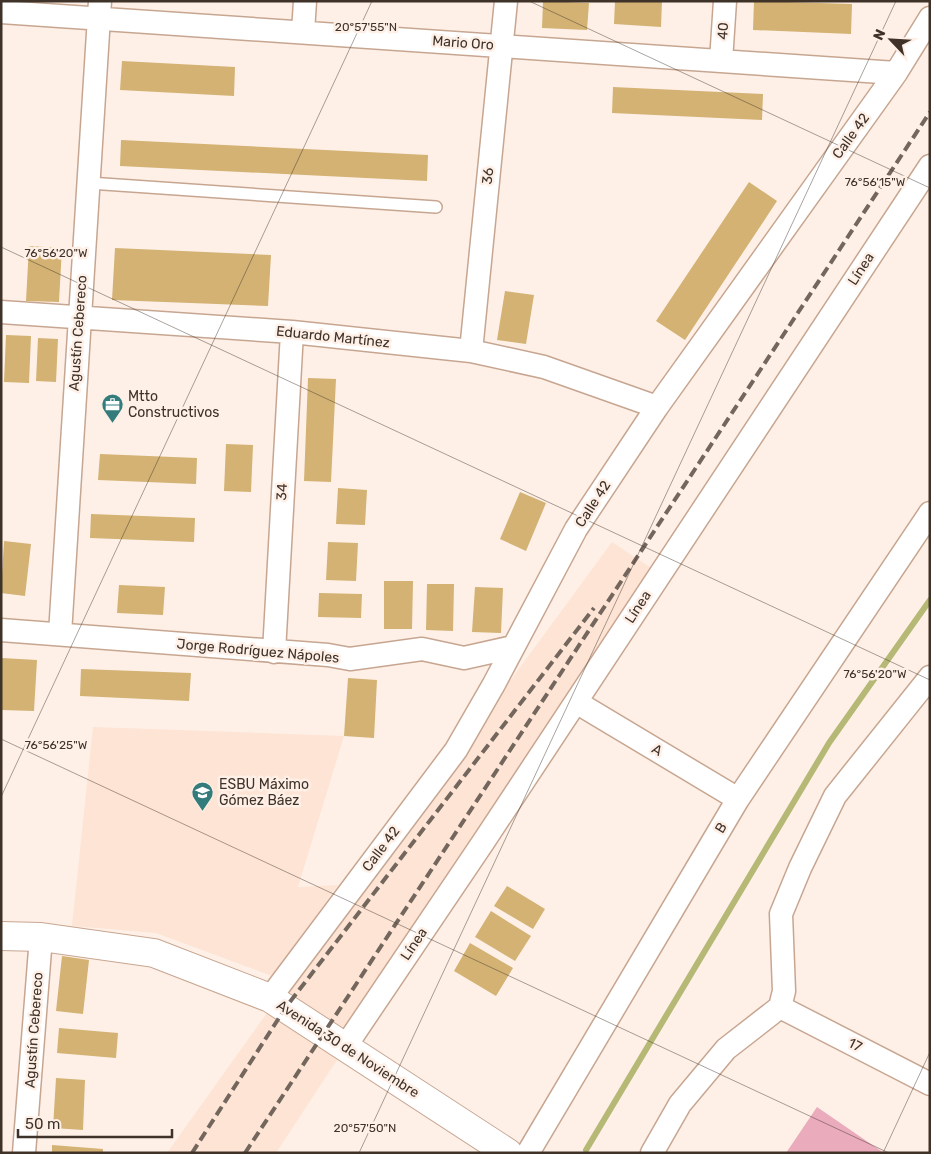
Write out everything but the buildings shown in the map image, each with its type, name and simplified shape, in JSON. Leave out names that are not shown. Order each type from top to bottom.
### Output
[{"type":"main road","name":"Avenida 30 de Noviembre","points":[[1,936],[41,937],[154,953],[270,998],[508,1153]]},
{"type":"street","points":[[303,32],[305,1]]},
{"type":"street","name":"36","points":[[471,351],[506,1]]},
{"type":"street","name":"40","points":[[721,61],[725,1]]},
{"type":"street","name":"Mario Oro","points":[[1,12],[100,10],[303,32],[896,73]]},
{"type":"street","name":"Agustín Cebereco","points":[[60,634],[100,10]]},
{"type":"street","name":"Calle 42","points":[[270,998],[456,750],[494,684],[576,529],[656,407],[896,73],[930,18]]},
{"type":"street","name":"Línea","points":[[345,1047],[576,702],[930,166]]},
{"type":"street","name":"Eduardo Martínez","points":[[1,312],[292,332],[471,351],[544,367],[656,407]]},
{"type":"street","name":"34","points":[[274,652],[292,332]]},
{"type":"street","name":"B","points":[[528,1153],[738,799],[930,513]]},
{"type":"street","name":"Jorge Rodríguez Nápoles","points":[[1,630],[328,655],[350,659],[422,649],[464,658],[513,647]]},
{"type":"street","points":[[464,658],[494,684]]},
{"type":"street","points":[[652,1153],[680,1104],[726,1048],[780,1007],[784,991],[781,914],[800,868],[835,796],[930,677]]},
{"type":"street","name":"A","points":[[576,702],[738,799]]},
{"type":"street","name":"Agustín Cebereco","points":[[24,1153],[41,937]]},
{"type":"street","name":"17","points":[[780,1007],[930,1084]]},
{"type":"lane","points":[[88,184],[436,207]]},
{"type":"shaded area","points":[[612,542],[657,572],[276,1153],[167,1153],[284,989]]},
{"type":"shaded area","name":"ESBU Máximo Gómez Báez","points":[[93,727],[344,736],[298,887],[338,885],[272,976],[156,933],[72,926]]},
{"type":"shaded area","points":[[817,1107],[884,1153],[786,1153]]},
{"type":"waterway","points":[[586,1150],[829,743],[930,600]]},
{"type":"railway","points":[[245,1153],[930,112]]},
{"type":"railway","points":[[192,1153],[286,1007],[594,608]]},
{"type":"place","name":"Mtto Constructivos","points":[[112,423]]},
{"type":"place","name":"ESBU Máximo Gómez Báez","points":[[203,811]]}]
